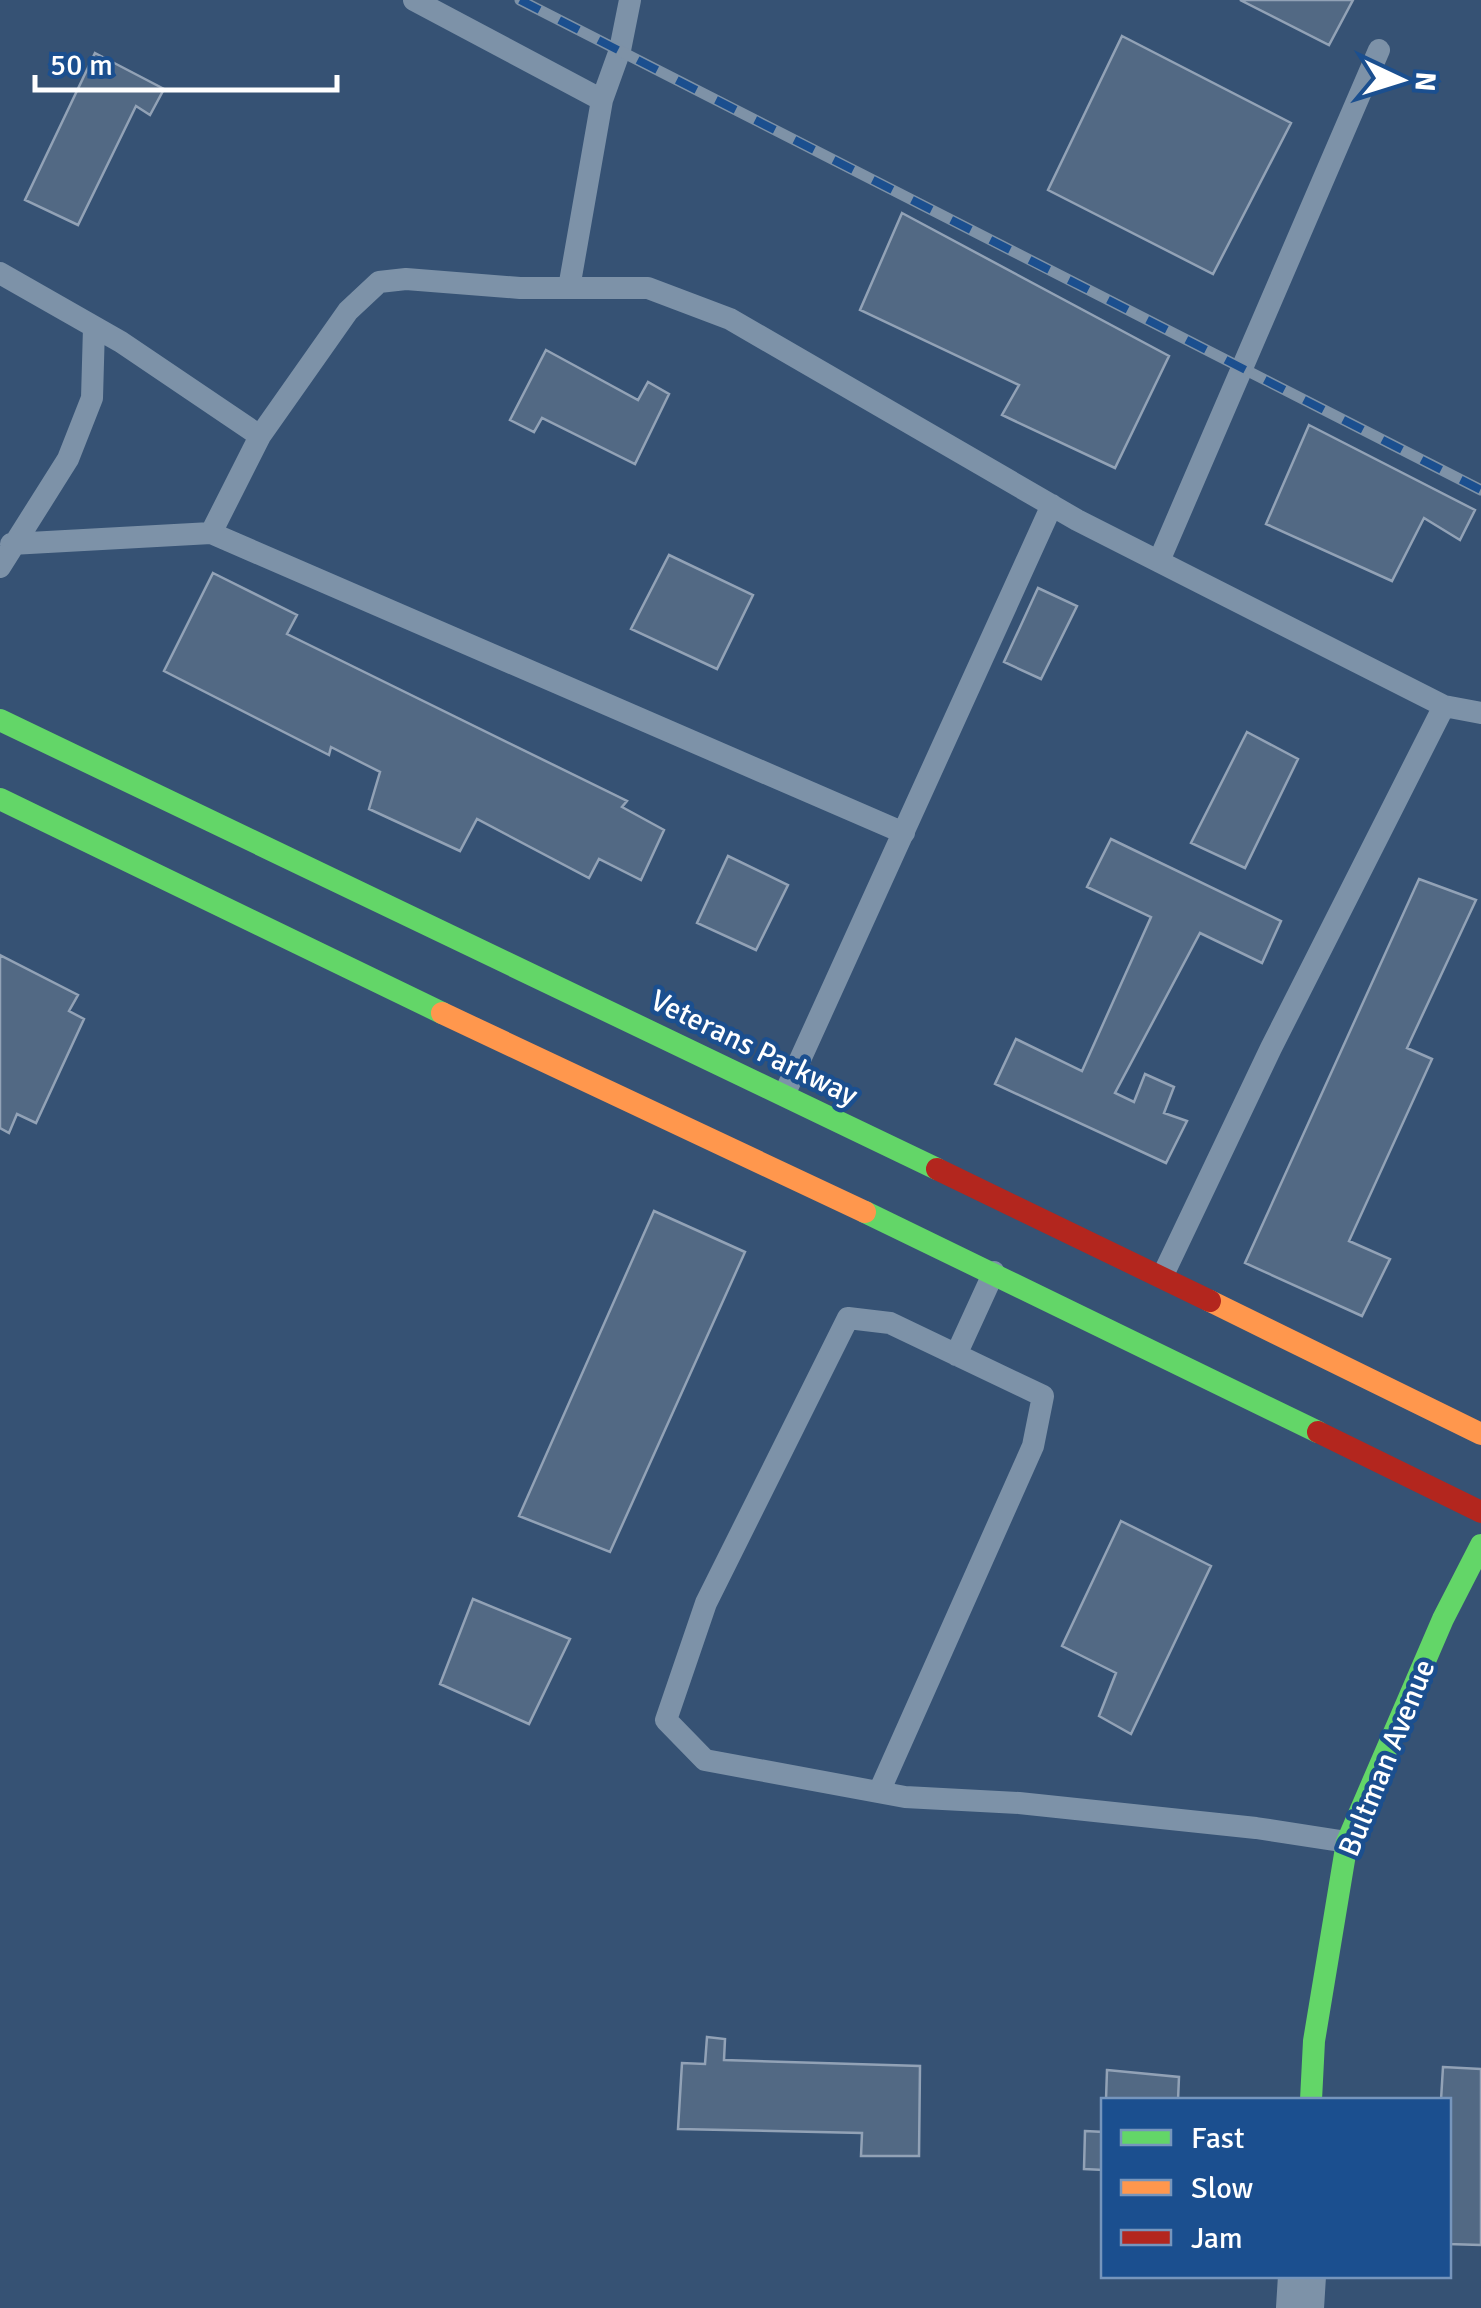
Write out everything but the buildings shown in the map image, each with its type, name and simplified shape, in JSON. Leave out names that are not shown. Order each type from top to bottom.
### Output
[{"type":"main road","name":"Veterans Parkway","points":[[0,720],[1481,1434]]},
{"type":"main road","points":[[0,799],[488,1036],[994,1272],[1481,1512]]},
{"type":"main road","name":"Bultman Avenue","points":[[1310,2098],[1314,2041],[1347,1842],[1443,1619],[1481,1545]]},
{"type":"street","points":[[1300,2308],[1302,2278]]},
{"type":"lane","points":[[414,0],[602,100]]},
{"type":"lane","points":[[570,288],[602,100],[620,50],[630,0]]},
{"type":"lane","points":[[1158,561],[1379,50]]},
{"type":"lane","points":[[0,273],[94,327],[260,436]]},
{"type":"lane","points":[[211,533],[260,436],[348,311],[379,282],[406,279],[520,288],[648,288],[730,319],[1052,506],[1158,561],[1444,706],[1481,713]]},
{"type":"lane","points":[[0,566],[68,458],[92,398],[94,327]]},
{"type":"lane","points":[[784,1095],[1052,506]]},
{"type":"lane","points":[[12,544],[211,533],[904,832]]},
{"type":"lane","points":[[1162,1277],[1271,1048],[1444,706]]},
{"type":"lane","points":[[956,1355],[994,1272]]},
{"type":"lane","points":[[879,1792],[1033,1446],[1043,1396],[890,1323],[848,1318],[706,1603],[666,1720],[705,1760],[879,1792],[1217,1824],[1347,1842]]},
{"type":"railway","points":[[520,0],[1481,490]]},
{"type":"traffic: fast","points":[[0,720],[937,1169]]},
{"type":"traffic: fast","points":[[0,799],[442,1013]]},
{"type":"traffic: fast","points":[[865,1212],[1318,1432]]},
{"type":"traffic: fast","points":[[1311,2098],[1314,2041],[1347,1842],[1443,1619],[1481,1545]]},
{"type":"traffic: slow","points":[[442,1013],[865,1212]]},
{"type":"traffic: slow","points":[[1210,1301],[1481,1434]]},
{"type":"traffic: jam","points":[[937,1169],[1210,1301]]},
{"type":"traffic: jam","points":[[1318,1432],[1481,1512]]}]
